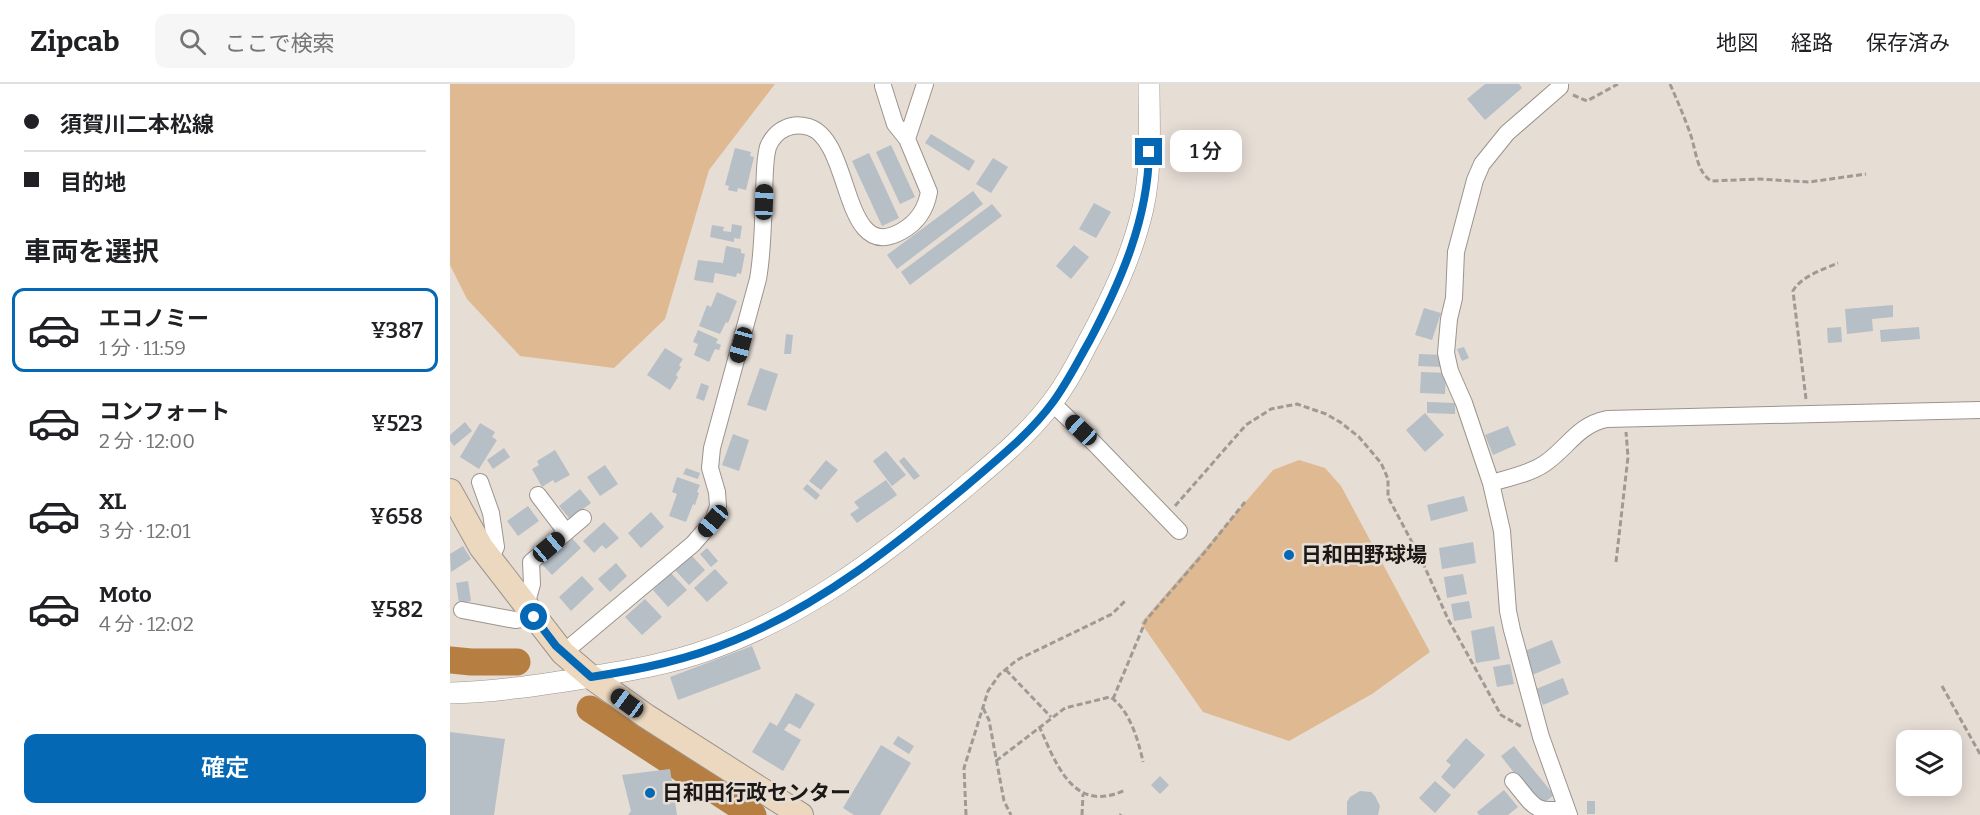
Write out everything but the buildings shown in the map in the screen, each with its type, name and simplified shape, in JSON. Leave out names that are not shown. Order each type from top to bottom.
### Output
[{"type":"main road","points":[[450,491],[490,560],[563,653],[591,677],[646,716],[801,815]]},
{"type":"street","points":[[907,140],[925,84]]},
{"type":"street","points":[[450,693],[521,688],[656,666],[704,652],[737,639],[773,622],[841,584],[920,525],[1010,449],[1052,403],[1101,320],[1120,279],[1144,206],[1148,174],[1149,84]]},
{"type":"street","points":[[1513,781],[1537,808],[1549,812],[1567,811],[1539,729],[1508,611],[1502,531],[1491,483],[1464,403],[1450,371],[1446,353],[1449,319],[1454,298],[1456,252],[1471,190],[1482,164],[1507,133],[1560,84]]},
{"type":"street","points":[[563,653],[693,544],[713,521],[718,506],[717,492],[710,468],[712,448],[758,279],[762,258],[767,151],[772,139],[780,131],[795,125],[820,133],[842,174],[854,215],[864,229],[881,236],[896,234],[920,218],[929,192],[907,140],[895,124],[882,86]]},
{"type":"street","points":[[1052,403],[1179,531]]},
{"type":"street","points":[[1491,483],[1545,464],[1590,423],[1607,419],[1807,412],[1980,410]]},
{"type":"street","points":[[480,482],[491,513],[496,547],[490,560]]},
{"type":"street","points":[[538,495],[566,532]]},
{"type":"street","points":[[462,610],[515,620],[530,612],[531,562],[583,518]]},
{"type":"path","points":[[1560,84],[1578,99],[1587,101],[1618,84]]},
{"type":"path","points":[[1670,84],[1692,136],[1700,167],[1706,178],[1711,181],[1765,179],[1809,182],[1866,174]]},
{"type":"path","points":[[1807,412],[1793,291],[1802,281],[1838,263]]},
{"type":"path","points":[[1166,516],[1246,425],[1264,413],[1284,405],[1297,404],[1326,414],[1359,437],[1381,463],[1388,479],[1388,497],[1422,561],[1448,619],[1501,716],[1519,726],[1539,729]]},
{"type":"path","points":[[1616,562],[1629,448],[1621,419]]},
{"type":"path","points":[[1113,699],[1146,620],[1245,502]]},
{"type":"path","points":[[966,815],[963,773],[988,691],[1006,670],[1026,656],[1112,614],[1126,600]]},
{"type":"path","points":[[1006,670],[1051,717]]},
{"type":"path","points":[[1942,686],[1980,754]]},
{"type":"path","points":[[996,761],[1051,717],[1072,705],[1110,698],[1133,727],[1143,762]]},
{"type":"path","points":[[983,708],[989,720],[1004,801],[1011,815]]},
{"type":"path","points":[[1039,726],[1065,778],[1072,786],[1083,794],[1102,797],[1125,790]]},
{"type":"path","points":[[1082,815],[1083,794]]},
{"type":"shaded area","points":[[450,84],[775,84],[709,170],[665,319],[614,368],[520,356],[467,299],[450,265]]},
{"type":"shaded area","name":"日和田野球場","points":[[1299,460],[1325,468],[1341,486],[1430,652],[1372,694],[1289,741],[1203,712],[1141,623],[1273,470]]},
{"type":"waterway","points":[[450,660],[517,662]]},
{"type":"waterway","points":[[590,709],[753,815]]},
{"type":"place","name":"日和田野球場","points":[[1289,555]]},
{"type":"place","name":"日和田行政センター","points":[[650,793]]},
{"type":"route","points":[[534,617],[556,646],[591,677],[656,666],[704,652],[737,639],[773,622],[841,584],[870,563],[920,525],[1010,449],[1052,403],[1101,320],[1120,279],[1144,206],[1149,152]]}]
